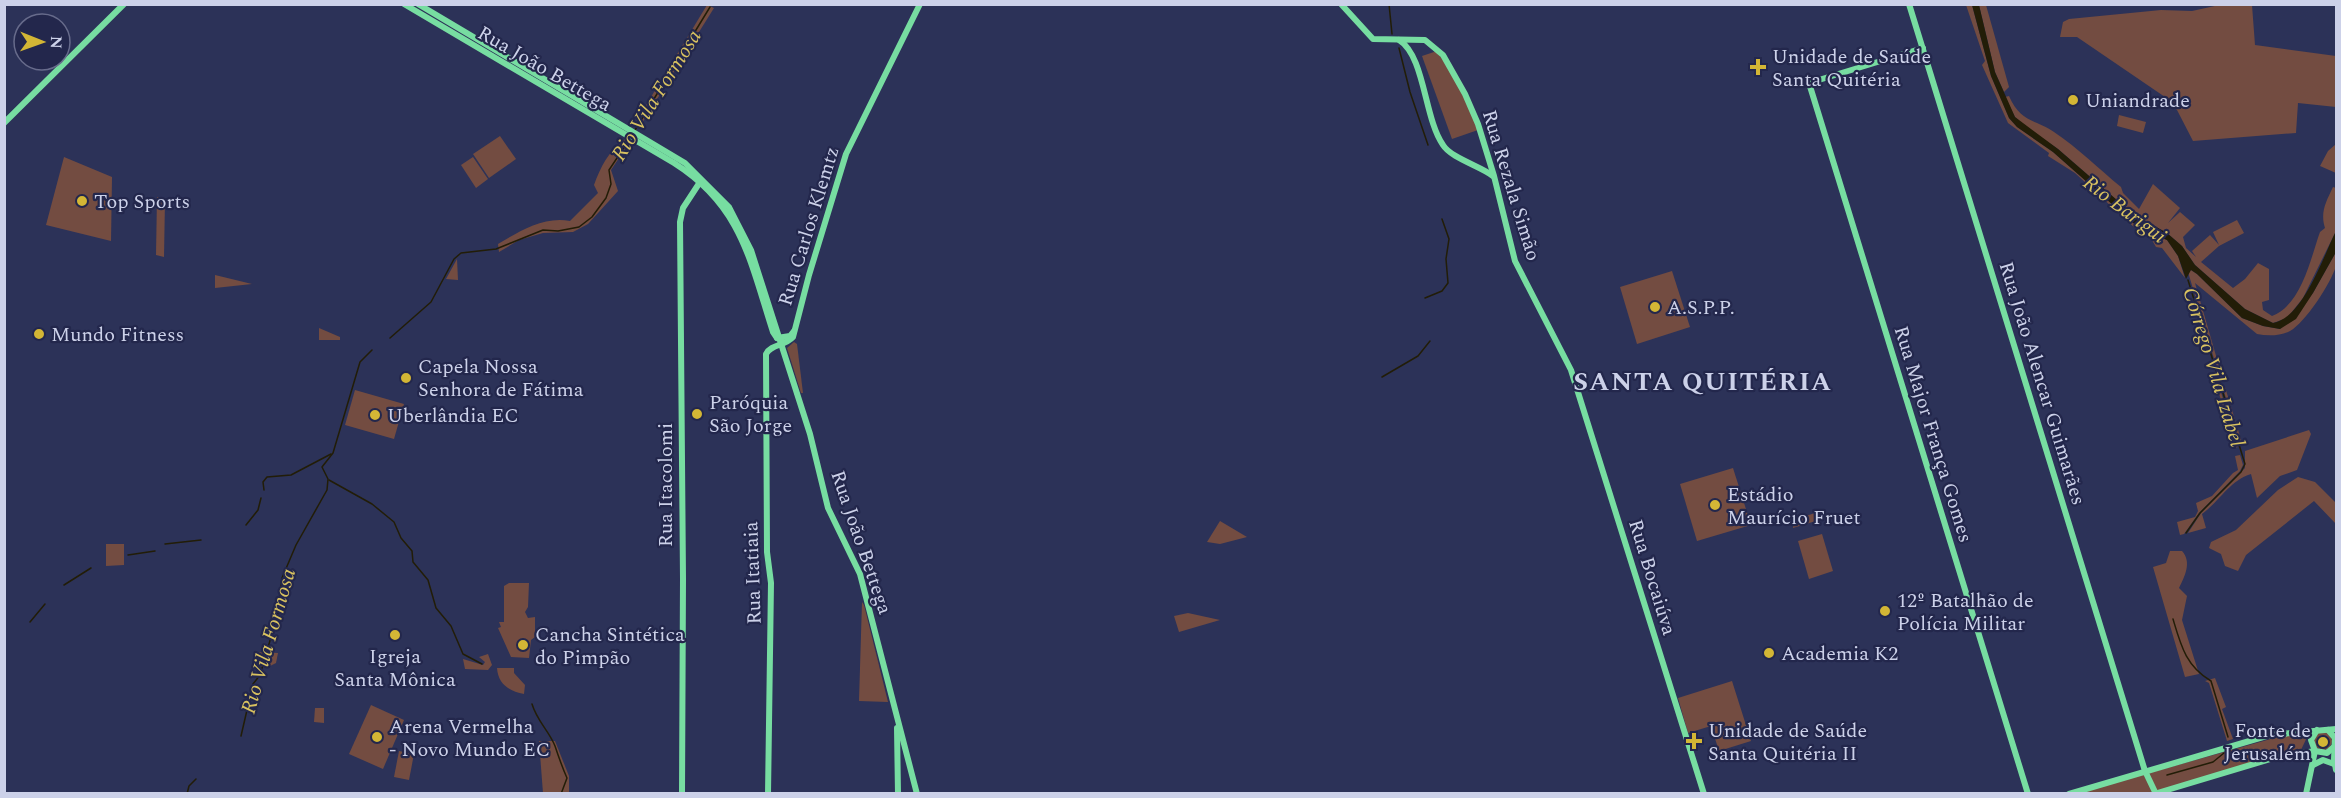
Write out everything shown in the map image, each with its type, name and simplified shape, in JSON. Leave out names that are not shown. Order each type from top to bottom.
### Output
[{"type":"main road","points":[[4,123],[124,4]]},
{"type":"main road","name":"Rua João Bettega","points":[[404,4],[685,163],[712,186],[734,214],[747,239],[815,449],[828,508],[860,574],[917,794]]},
{"type":"main road","name":"Rua João Bettega","points":[[418,4],[489,51]]},
{"type":"main road","name":"Rua Carlos Klemtz","points":[[767,352],[779,342],[791,340],[846,154],[920,4]]},
{"type":"main road","name":"Rua Rezala Simão","points":[[1341,4],[1373,39],[1425,40],[1443,55],[1466,94],[1489,159],[1515,261],[1571,370]]},
{"type":"main road","name":"Rua João Alencar Guimarães","points":[[1910,4],[2145,771],[2155,793]]},
{"type":"main road","points":[[1398,39],[1411,51],[1438,136],[1444,148],[1494,176]]},
{"type":"main road","points":[[1411,51],[1419,40]]},
{"type":"main road","name":"Rua Major França Gomes","points":[[1923,48],[1809,83],[2028,794]]},
{"type":"main road","name":"Rua João Bettega","points":[[632,135],[700,182],[722,204],[737,228],[773,332],[779,342]]},
{"type":"main road","points":[[1476,164],[1482,165],[1489,159]]},
{"type":"main road","points":[[700,182],[712,186]]},
{"type":"main road","name":"Rua Itacolomi","points":[[682,794],[680,222],[683,208],[700,182]]},
{"type":"main road","name":"Rua Itatiaia","points":[[767,352],[767,552],[771,583],[768,794]]},
{"type":"main road","name":"Rua Bocaiúva","points":[[1571,370],[1704,794]]},
{"type":"main road","points":[[897,719],[898,794]]},
{"type":"main road","points":[[2313,766],[2323,760],[2335,767],[2335,738],[2324,729]]},
{"type":"main road","points":[[2304,791],[2313,766],[2311,740],[2314,733],[2324,729]]},
{"type":"main road","points":[[2069,794],[2270,735],[2337,729]]},
{"type":"main road","points":[[2155,793],[2277,757],[2327,753],[2336,746]]},
{"type":"main road","points":[[898,758],[903,755],[908,758]]},
{"type":"shaded area","points":[[2224,4],[2252,5],[2255,45],[2336,56],[2336,107],[2298,103],[2296,133],[2193,141],[2177,110],[2165,97],[2077,37],[2060,37],[2063,22],[2069,19],[2161,10],[2192,11]]},
{"type":"shaded area","points":[[707,5],[714,8],[639,128],[634,125]]},
{"type":"shaded area","points":[[1966,5],[1972,5],[1991,76],[2009,118],[2017,127],[2053,152],[2139,228],[2167,240],[2178,256],[2185,278],[2162,248],[2156,247],[2149,235],[2135,228],[2075,173],[2048,156],[2049,153],[2008,123],[1982,65],[1985,61]]},
{"type":"shaded area","points":[[1979,5],[1986,5],[2009,87],[2004,92],[1995,72]]},
{"type":"shaded area","points":[[1437,51],[1466,94],[1478,130],[1452,139],[1422,56]]},
{"type":"shaded area","points":[[2009,96],[2018,111],[2072,145],[2121,187],[2123,193],[2139,209],[2153,184],[2180,208],[2168,223],[2180,212],[2195,225],[2183,237],[2186,248],[2196,257],[2192,251],[2210,235],[2219,245],[2213,232],[2237,220],[2244,233],[2219,246],[2201,262],[2233,288],[2245,279],[2258,263],[2269,269],[2269,300],[2262,302],[2263,310],[2272,316],[2291,302],[2304,280],[2320,232],[2325,228],[2323,212],[2326,202],[2333,187],[2336,188],[2336,231],[2303,298],[2287,318],[2273,323],[2245,309],[2195,265],[2182,246],[2167,233],[2133,214],[2058,149],[2026,127],[2015,117],[2005,97]]},
{"type":"shaded area","points":[[2119,115],[2146,122],[2143,133],[2117,126]]},
{"type":"shaded area","points":[[500,136],[516,159],[489,178],[473,154]]},
{"type":"shaded area","points":[[625,139],[629,143],[611,170],[618,191],[588,224],[573,232],[543,233],[519,240],[499,252],[498,244],[532,226],[551,221],[570,221],[598,193],[594,185],[602,166],[614,149]]},
{"type":"shaded area","points":[[2336,144],[2336,173],[2320,166],[2328,151]]},
{"type":"shaded area","name":"Top Sports","points":[[64,157],[112,177],[111,241],[46,225]]},
{"type":"shaded area","points":[[473,157],[488,179],[476,188],[461,165]]},
{"type":"shaded area","points":[[157,197],[165,200],[164,257],[156,255]]},
{"type":"shaded area","points":[[2336,252],[2333,273],[2317,302],[2296,327],[2282,334],[2257,334],[2195,283],[2223,380],[2221,382],[2188,272],[2191,270],[2197,274],[2242,318],[2263,326],[2280,329],[2313,293]]},
{"type":"shaded area","points":[[457,259],[458,280],[446,279]]},
{"type":"shaded area","name":"A.S.P.P.","points":[[1672,271],[1690,327],[1637,344],[1620,287]]},
{"type":"shaded area","points":[[215,275],[252,284],[215,288]]},
{"type":"shaded area","points":[[319,328],[340,337],[340,340],[319,340]]},
{"type":"shaded area","points":[[794,342],[797,344],[803,393],[801,393],[787,348]]},
{"type":"shaded area","points":[[2225,387],[2243,446],[2240,446],[2223,388]]},
{"type":"shaded area","points":[[2220,389],[2238,447],[2235,448],[2218,390]]},
{"type":"shaded area","name":"Uberlândia EC","points":[[355,390],[404,404],[394,439],[345,425]]},
{"type":"shaded area","points":[[2309,430],[2311,434],[2297,470],[2280,476],[2257,498],[2251,474],[2243,477],[2202,514],[2206,528],[2188,533],[2201,513],[2245,468],[2245,451]]},
{"type":"shaded area","points":[[2240,455],[2243,465],[2240,471],[2199,513],[2184,534],[2180,535],[2177,522],[2195,517],[2198,511],[2196,503],[2212,496],[2238,470],[2235,456]]},
{"type":"shaded area","name":"Estádio Maurício Fruet","points":[[1733,468],[1751,525],[1697,541],[1680,484]]},
{"type":"shaded area","points":[[2298,477],[2315,482],[2336,503],[2336,524],[2314,501],[2246,555],[2238,571],[2225,566],[2221,554],[2209,548],[2211,542],[2236,530],[2278,490]]},
{"type":"shaded area","points":[[1815,513],[1819,520],[1793,528],[1793,520]]},
{"type":"shaded area","points":[[1220,521],[1247,537],[1220,544],[1207,542]]},
{"type":"shaded area","points":[[1822,534],[1833,571],[1809,579],[1798,541]]},
{"type":"shaded area","points":[[106,544],[124,544],[124,565],[106,566]]},
{"type":"shaded area","points":[[2170,551],[2182,551],[2187,560],[2185,574],[2179,588],[2187,596],[2182,620],[2199,674],[2185,677],[2153,567],[2166,563]]},
{"type":"shaded area","points":[[509,583],[529,583],[528,607],[525,612],[528,618],[535,617],[535,637],[531,640],[529,658],[511,657],[498,628],[501,627],[499,622],[504,622],[504,586]]},
{"type":"shaded area","points":[[862,602],[864,605],[888,702],[859,701]]},
{"type":"shaded area","points":[[1188,613],[1220,620],[1179,632],[1174,616]]},
{"type":"shaded area","points":[[254,652],[278,653],[276,663],[268,667],[253,666]]},
{"type":"shaded area","points":[[488,654],[492,665],[488,670],[465,669],[463,659],[483,665],[485,662],[479,657]]},
{"type":"shaded area","points":[[497,668],[514,668],[514,673],[525,685],[524,694],[505,686]]},
{"type":"shaded area","points":[[2215,678],[2226,707],[2222,709],[2233,739],[2227,741],[2209,683],[2205,681]]},
{"type":"shaded area","points":[[1732,681],[1751,741],[1719,751],[1711,726],[1688,733],[1678,698]]},
{"type":"shaded area","name":"Arena Vermelha - Novo Mundo EC","points":[[371,705],[404,720],[383,769],[349,754]]},
{"type":"shaded area","points":[[315,708],[324,708],[324,723],[314,722]]},
{"type":"shaded area","points":[[2323,732],[2329,735],[2332,741],[2329,747],[2323,750],[2317,747],[2314,741],[2317,735]]},
{"type":"shaded area","points":[[2285,735],[2308,735],[2301,750],[2154,793],[2074,794]]},
{"type":"shaded area","points":[[539,741],[555,741],[569,776],[569,793],[543,793]]},
{"type":"shaded area","points":[[399,751],[414,754],[409,780],[394,777]]},
{"type":"water","name":"Rio Barigui","points":[[1972,5],[1979,5],[1995,72],[2015,117],[2058,149],[2133,214],[2167,233],[2182,246],[2195,265],[2245,309],[2273,323],[2284,319],[2303,299],[2336,231],[2336,252],[2296,319],[2280,329],[2263,326],[2242,318],[2197,274],[2191,270],[2186,279],[2178,256],[2167,240],[2139,228],[2053,152],[2017,127],[2009,118],[1991,76]]},
{"type":"waterway","points":[[1389,4],[1392,34]]},
{"type":"waterway","name":"Rio Vila Formosa","points":[[635,130],[710,7]]},
{"type":"waterway","points":[[1399,48],[1410,92],[1428,145]]},
{"type":"waterway","name":"Rio Vila Formosa","points":[[390,338],[431,302],[454,259],[461,253],[496,249],[543,230],[558,231],[579,227],[592,217],[606,198],[611,184],[609,170],[629,140]]},
{"type":"waterway","points":[[1425,298],[1442,291],[1448,283],[1446,259],[1449,239],[1442,219]]},
{"type":"waterway","name":"Córrego Vila Izabel","points":[[2186,533],[2200,513],[2241,472],[2245,464],[2188,280]]},
{"type":"waterway","points":[[1382,377],[1418,356],[1430,341]]},
{"type":"waterway","name":"Rio Vila Formosa","points":[[241,736],[253,684],[260,675],[278,613],[282,578],[296,545],[327,490],[328,479],[322,467],[333,453],[360,362],[372,350]]},
{"type":"waterway","points":[[264,490],[263,482],[267,477],[291,475],[331,454]]},
{"type":"waterway","points":[[329,480],[372,504],[394,522],[401,538],[412,551],[413,562],[428,580],[436,608],[451,626],[463,654],[482,664]]},
{"type":"waterway","points":[[246,525],[258,510],[261,498]]},
{"type":"waterway","points":[[165,544],[201,540]]},
{"type":"waterway","points":[[128,555],[155,551]]},
{"type":"waterway","points":[[64,585],[91,568]]},
{"type":"waterway","points":[[30,622],[45,604]]},
{"type":"waterway","name":"Córrego Vila Izabel","points":[[2173,619],[2182,647],[2190,662],[2211,681],[2228,737]]},
{"type":"waterway","points":[[532,704],[552,741],[567,778],[561,794]]},
{"type":"waterway","name":"Córrego Vila Izabel","points":[[2167,775],[2213,762],[2224,753]]},
{"type":"waterway","name":"Rio Vila Formosa","points":[[187,794],[189,786],[196,779]]},
{"type":"place","name":"Unidade de Saúde Santa Quitéria","points":[[1758,67]]},
{"type":"place","name":"Uniandrade","points":[[2073,100]]},
{"type":"place","name":"Top Sports","points":[[82,201]]},
{"type":"place","name":"A.S.P.P.","points":[[1655,307]]},
{"type":"place","name":"Mundo Fitness","points":[[39,334]]},
{"type":"place","name":"Capela Nossa Senhora de Fátima","points":[[406,378]]},
{"type":"place","name":"Paróquia São Jorge","points":[[697,414]]},
{"type":"place","name":"Uberlândia EC","points":[[375,415]]},
{"type":"place","name":"Estádio Maurício Fruet","points":[[1715,505]]},
{"type":"place","name":"12º Batalhão de Polícia Militar","points":[[1885,611]]},
{"type":"place","name":"Igreja Santa Mônica","points":[[395,635]]},
{"type":"place","name":"Cancha Sintética do Pimpão","points":[[523,645]]},
{"type":"place","name":"Academia K2","points":[[1769,653]]},
{"type":"place","name":"Arena Vermelha - Novo Mundo EC","points":[[377,737]]},
{"type":"place","name":"Unidade de Saúde Santa Quitéria II","points":[[1694,741]]},
{"type":"place","name":"Fonte de Jerusalém","points":[[2323,742]]},
{"type":"district","name":"SANTA QUITÉRIA","points":[[1703,381]]}]
